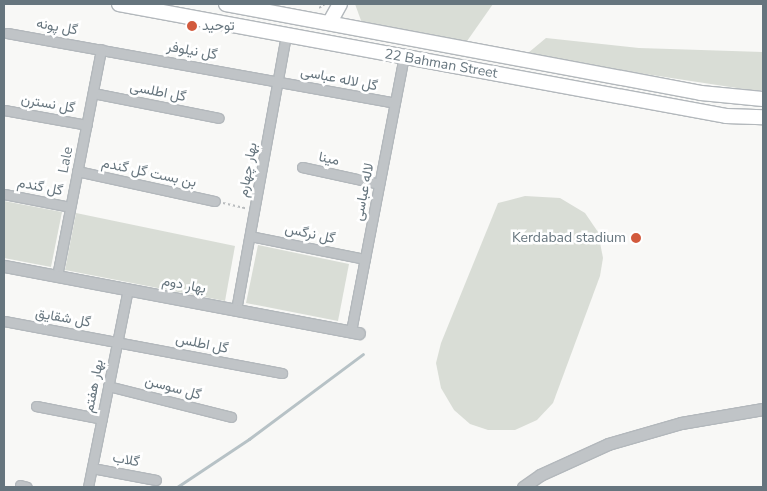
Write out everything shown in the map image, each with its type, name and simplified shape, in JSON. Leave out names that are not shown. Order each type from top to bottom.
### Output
[{"type":"main road","name":"22 Bahman Street","points":[[119,4],[736,116],[763,117]]},
{"type":"main road","name":"22 Bahman Street","points":[[226,4],[330,22],[682,90],[739,98],[763,99]]},
{"type":"main road","points":[[330,22],[340,4]]},
{"type":"main road","points":[[736,116],[739,98]]},
{"type":"street","name":"گل پونه","points":[[7,33],[102,49]]},
{"type":"street","name":"بهار چهارم","points":[[236,310],[286,35]]},
{"type":"street","name":"گل نیلوفر","points":[[102,49],[278,81]]},
{"type":"street","name":"Lale","points":[[57,276],[102,49]]},
{"type":"street","name":"لاله عباسی","points":[[355,332],[365,259],[404,57]]},
{"type":"street","name":"گل لاله عباسی","points":[[278,81],[395,103]]},
{"type":"street","name":"گل اطلسی","points":[[93,93],[219,118]]},
{"type":"street","name":"گل نسترن","points":[[4,110],[87,124]]},
{"type":"street","name":"مینا","points":[[302,167],[379,184]]},
{"type":"street","name":"بن بست گل گندم","points":[[78,171],[215,201]]},
{"type":"street","name":"گل گندم","points":[[4,194],[70,207]]},
{"type":"street","name":"گل نرگس","points":[[250,236],[365,259]]},
{"type":"street","name":"بهار دوم","points":[[4,266],[355,332]]},
{"type":"street","name":"بهار هفتم","points":[[88,487],[128,289]]},
{"type":"street","name":"گل شقایق","points":[[4,321],[117,342]]},
{"type":"street","name":"گل اطلس","points":[[117,342],[282,373]]},
{"type":"street","name":"گل سوسن","points":[[108,386],[230,417]]},
{"type":"street","points":[[36,406],[102,419]]},
{"type":"street","points":[[523,487],[540,475],[608,444],[680,423],[763,409]]},
{"type":"street","name":"گلاب","points":[[92,468],[156,480]]},
{"type":"path","points":[[215,201],[254,210]]},
{"type":"shaded area","points":[[355,4],[493,4],[465,44],[363,26]]},
{"type":"shaded area","points":[[546,38],[639,48],[763,52],[763,90],[750,90],[586,65],[528,53]]},
{"type":"shaded area","points":[[525,196],[560,198],[585,213],[598,232],[603,258],[600,276],[553,403],[537,420],[515,430],[488,430],[470,424],[454,410],[441,388],[436,363],[441,343],[498,203]]},
{"type":"shaded area","points":[[4,201],[62,212],[51,267],[4,258]]},
{"type":"shaded area","points":[[76,213],[235,246],[225,301],[65,270]]},
{"type":"shaded area","points":[[258,245],[349,264],[338,321],[246,303]]},
{"type":"waterway","points":[[177,487],[249,439],[363,354]]},
{"type":"place","name":"توحید","points":[[192,26]]},
{"type":"place","name":"Kerdabad stadium","points":[[636,238]]}]
